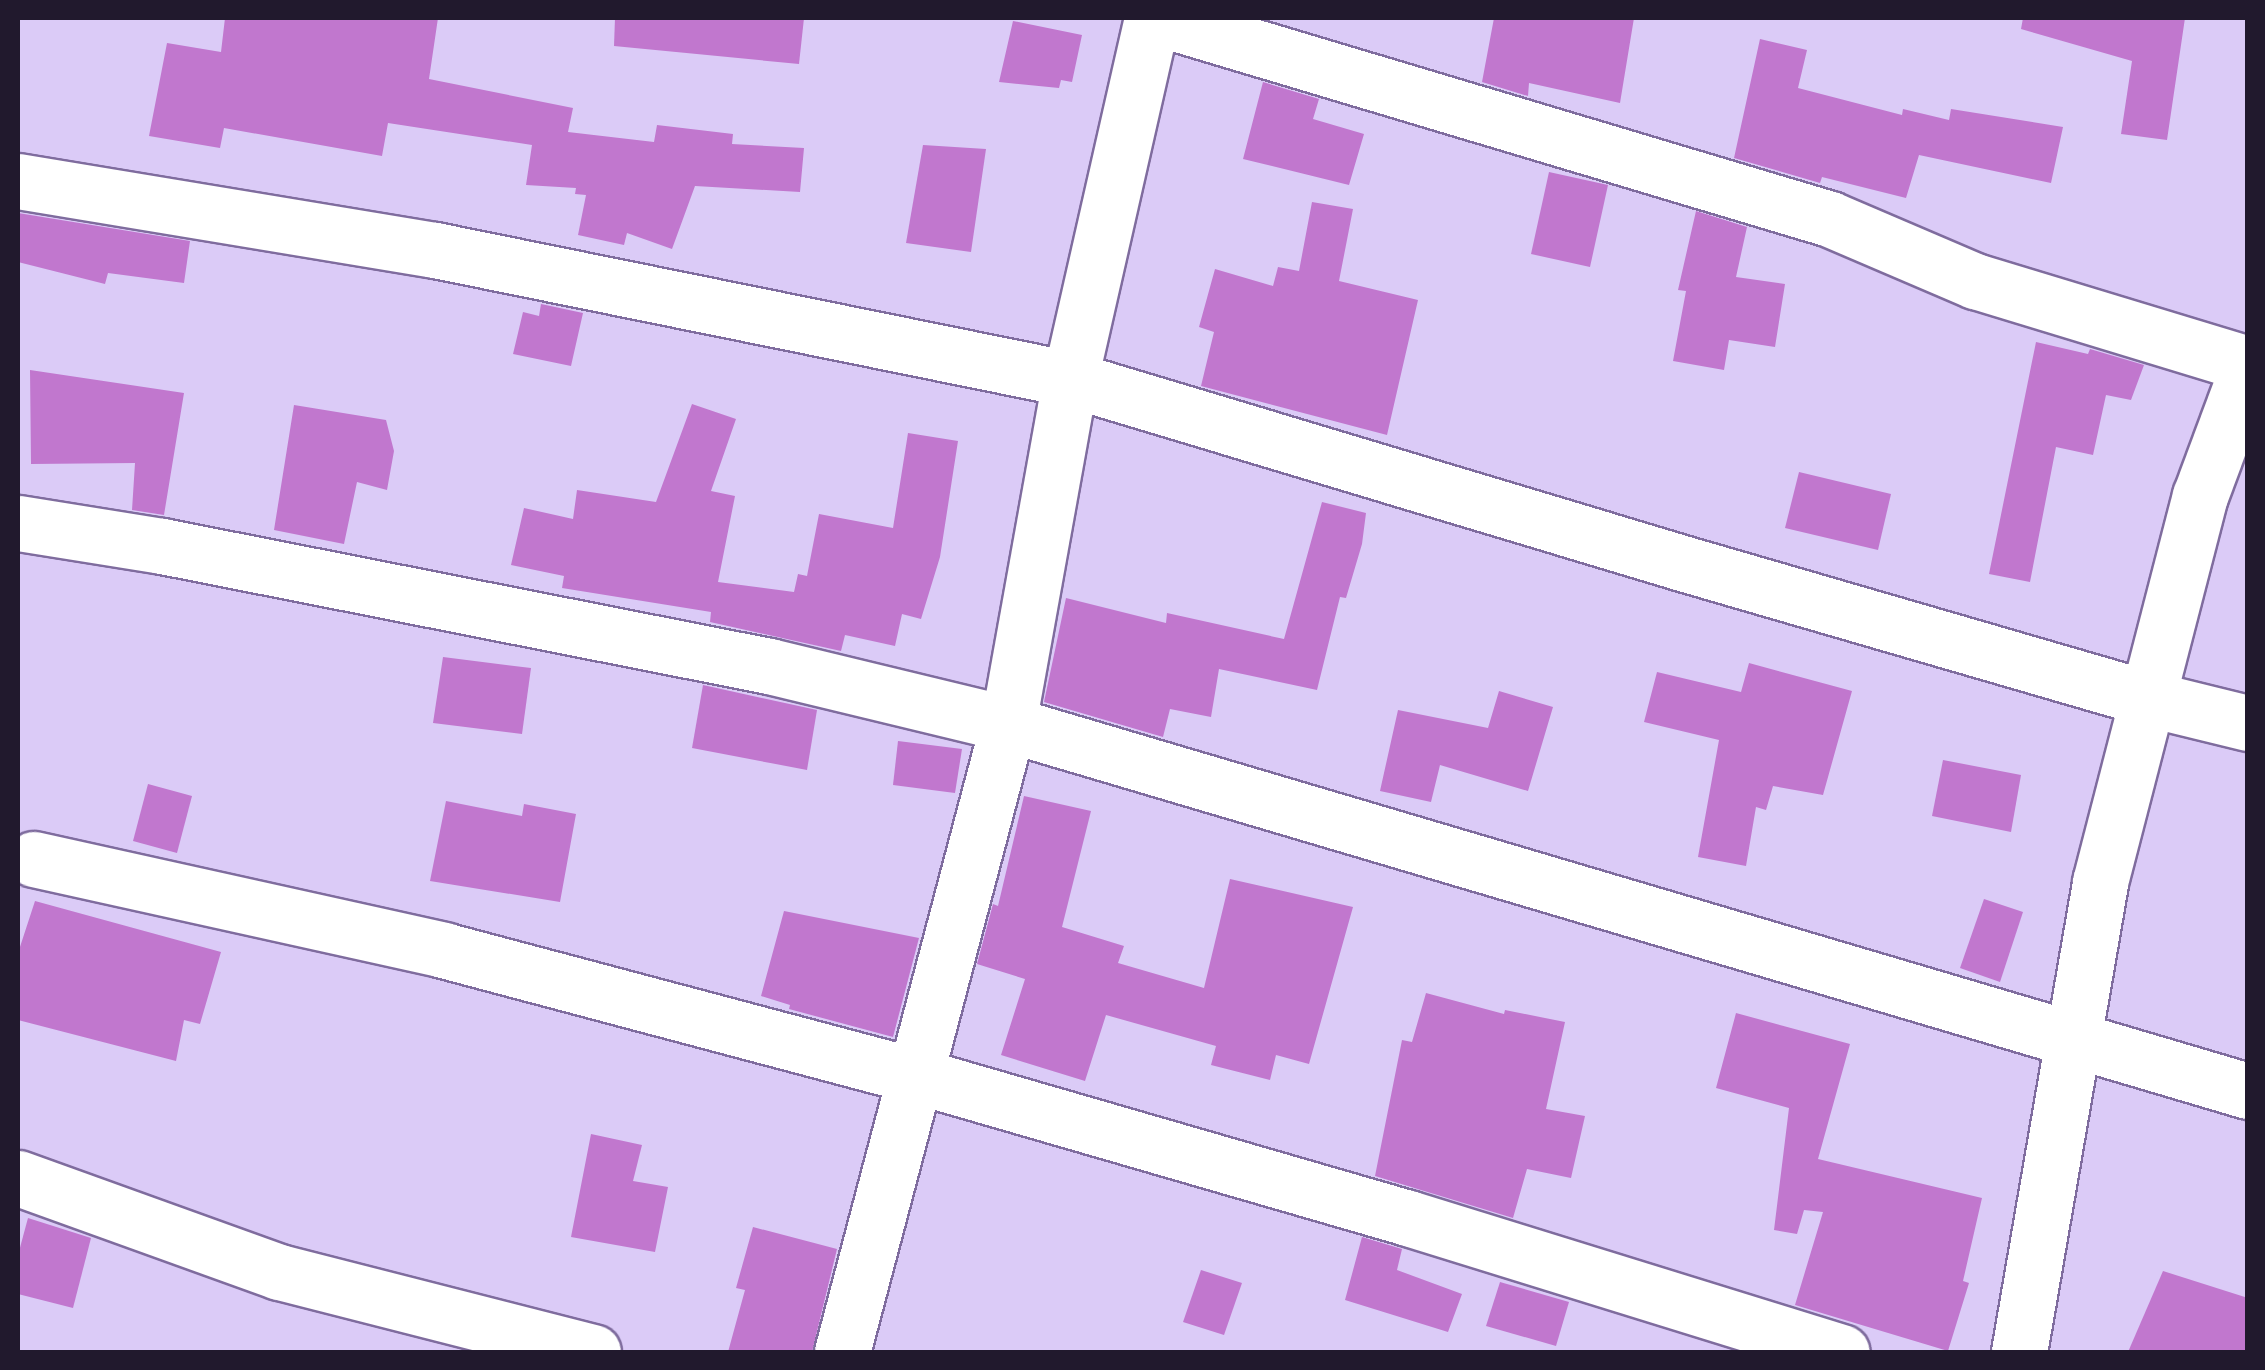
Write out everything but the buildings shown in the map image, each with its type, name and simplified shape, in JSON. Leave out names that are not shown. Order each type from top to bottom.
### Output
[{"type":"street","points":[[842,1352],[1008,724],[1070,379],[1155,18],[1830,219],[1975,282],[2248,366],[2200,496],[2100,882],[2069,1040],[2019,1352]]},
{"type":"street","points":[[18,182],[435,250],[1070,379],[2146,698],[2248,723]]},
{"type":"street","points":[[18,523],[162,546],[770,666],[1008,724],[2248,1091]]},
{"type":"street","points":[[34,859],[444,950],[918,1076],[1408,1218],[1842,1352]]},
{"type":"street","points":[[18,1178],[280,1272],[593,1352]]}]
